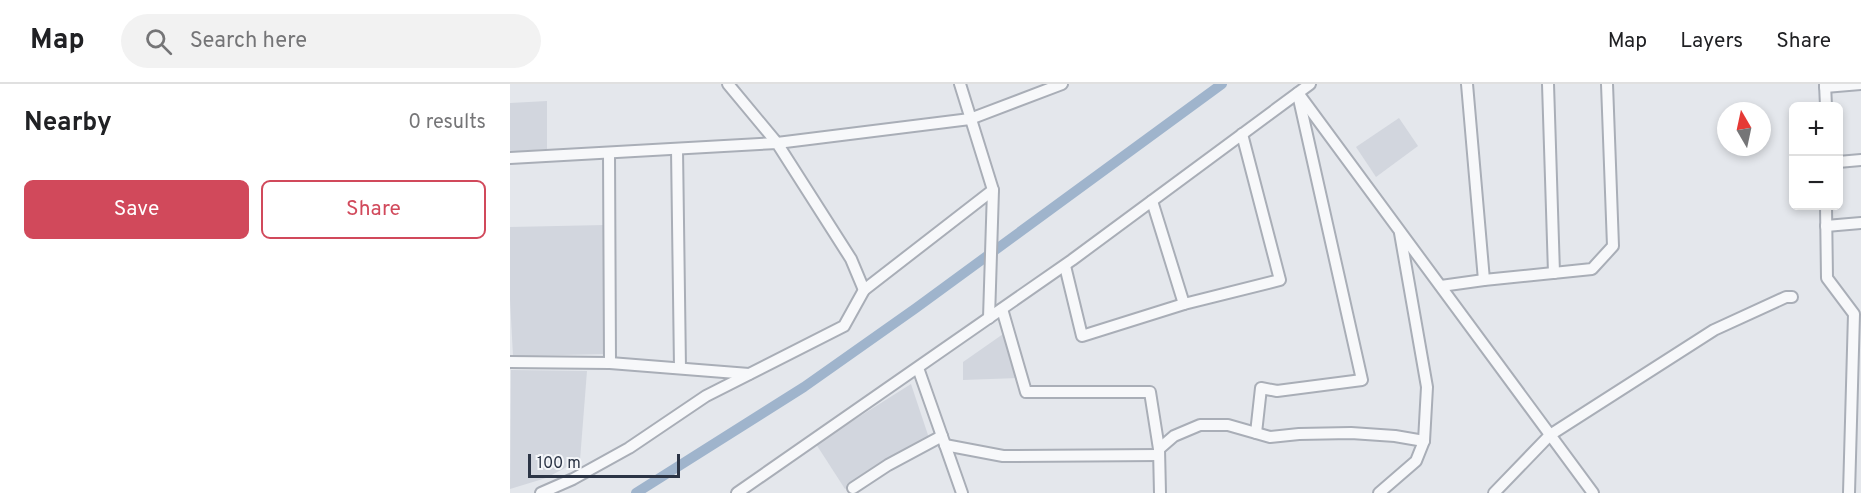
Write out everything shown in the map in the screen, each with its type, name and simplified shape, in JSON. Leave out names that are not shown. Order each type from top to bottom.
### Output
[{"type":"street","points":[[728,84],[777,143],[851,259],[864,290]]},
{"type":"street","points":[[960,84],[993,190],[989,318]]},
{"type":"street","points":[[510,158],[777,143],[970,119],[1062,84]]},
{"type":"street","points":[[737,493],[1065,266],[1310,84]]},
{"type":"street","points":[[1467,84],[1484,280]]},
{"type":"street","points":[[1548,84],[1554,273]]},
{"type":"street","points":[[1441,286],[1592,269],[1613,246],[1607,84]]},
{"type":"street","points":[[1826,102],[1825,85],[1861,84]]},
{"type":"street","points":[[1298,93],[1592,493]]},
{"type":"street","points":[[1256,433],[1261,388],[1276,392],[1362,380],[1298,93]]},
{"type":"street","points":[[1065,266],[1082,336],[1184,304],[1280,280],[1242,134]]},
{"type":"street","points":[[677,149],[680,369]]},
{"type":"street","points":[[609,153],[610,363]]},
{"type":"street","points":[[1843,162],[1861,160]]},
{"type":"street","points":[[541,493],[573,479],[629,448],[706,396],[844,326],[864,290],[993,190]]},
{"type":"street","points":[[1152,201],[1184,304]]},
{"type":"street","points":[[1826,210],[1827,278],[1854,314],[1849,493]]},
{"type":"street","points":[[1826,226],[1861,223]]},
{"type":"street","points":[[1381,492],[1416,461],[1424,441],[1427,387],[1400,231]]},
{"type":"street","points":[[1494,493],[1550,435],[1714,330],[1786,297],[1792,297]]},
{"type":"street","points":[[1002,309],[1026,392],[1150,392],[1159,452],[1160,493]]},
{"type":"street","points":[[510,362],[610,363],[748,374]]},
{"type":"street","points":[[918,368],[962,493]]},
{"type":"street","points":[[853,488],[888,465],[943,441],[1003,456],[1159,452],[1174,436],[1200,425],[1228,425],[1270,437],[1351,433],[1395,436],[1424,441]]},
{"type":"shaded area","points":[[547,101],[547,149],[510,152],[510,103]]},
{"type":"shaded area","points":[[1399,118],[1418,146],[1376,177],[1356,147]]},
{"type":"shaded area","points":[[605,225],[610,354],[513,356],[510,227]]},
{"type":"shaded area","points":[[1006,332],[1020,378],[963,380],[963,362]]},
{"type":"shaded area","points":[[511,370],[587,371],[580,460],[546,478],[510,489]]},
{"type":"shaded area","points":[[911,384],[931,444],[845,489],[816,444]]},
{"type":"waterway","points":[[636,493],[804,387],[1222,84]]}]
